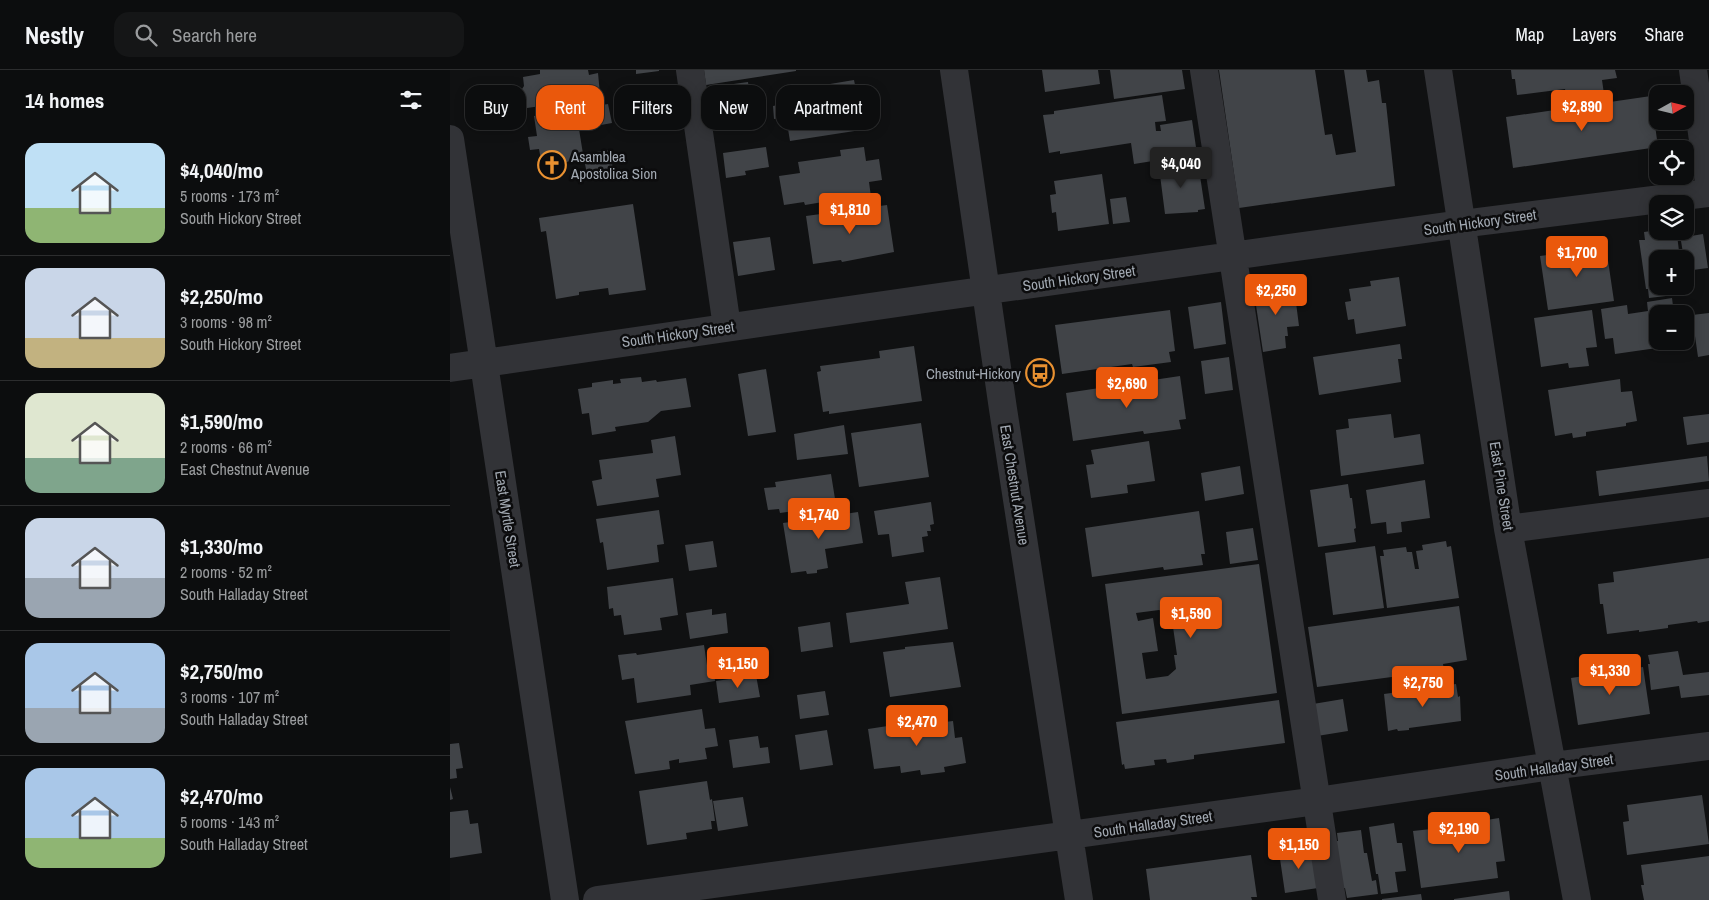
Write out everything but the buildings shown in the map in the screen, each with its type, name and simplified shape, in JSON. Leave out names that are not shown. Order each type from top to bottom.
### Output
[{"type":"street","points":[[690,70],[727,327]]},
{"type":"street","name":"East Chestnut Avenue","points":[[954,70],[1079,900]]},
{"type":"street","points":[[1204,70],[1332,900]]},
{"type":"street","name":"East Pine Street","points":[[1438,70],[1508,528],[1577,900]]},
{"type":"street","points":[[1693,70],[1709,182]]},
{"type":"street","name":"East Myrtle Street","points":[[450,139],[565,900]]},
{"type":"street","name":"South Hickory Street","points":[[450,368],[986,290],[1461,224],[1709,193]]},
{"type":"street","points":[[1508,528],[1709,504]]},
{"type":"street","name":"South Halladay Street","points":[[597,900],[757,889],[1070,835],[1552,766],[1709,746]]},
{"type":"place","name":"Asamblea Apostolica Sion","points":[[552,165]]},
{"type":"place","name":"Chestnut-Hickory","points":[[1040,373]]}]
